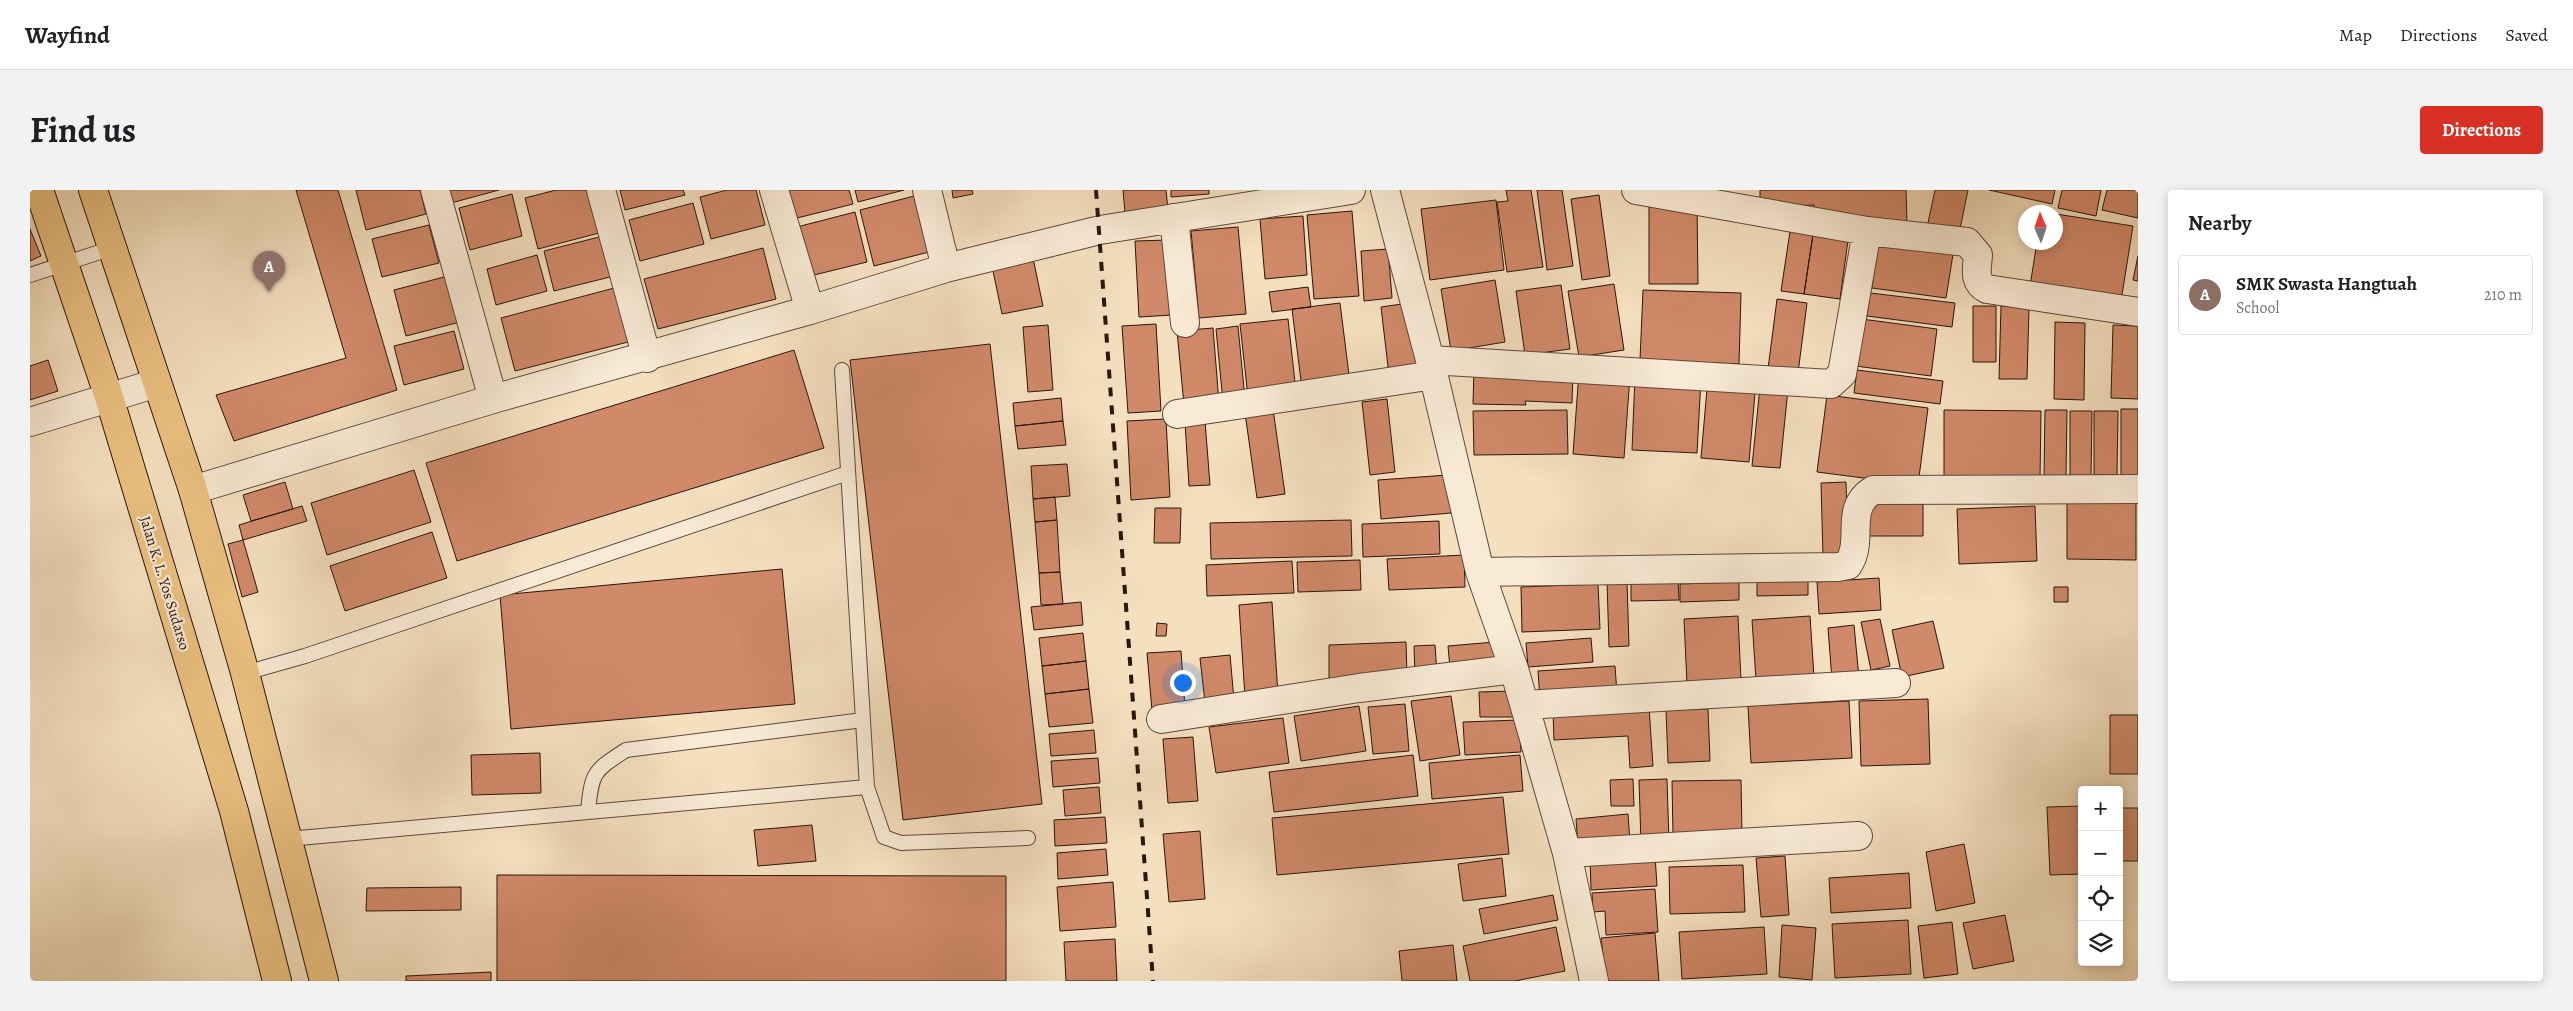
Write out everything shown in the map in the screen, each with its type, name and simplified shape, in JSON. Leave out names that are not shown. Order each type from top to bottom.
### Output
[{"type":"highway","name":"Jalan K. L. Yos Sudarso","points":[[39,190],[109,397],[234,811],[277,981]]},
{"type":"highway","points":[[93,190],[193,490],[245,673],[324,981]]},
{"type":"street","points":[[435,190],[493,399]]},
{"type":"street","points":[[601,190],[647,358]]},
{"type":"street","points":[[774,190],[810,310]]},
{"type":"street","points":[[928,190],[946,268]]},
{"type":"street","points":[[193,490],[493,399],[647,358],[946,268],[1100,230],[1351,190]]},
{"type":"street","points":[[1385,190],[1432,367],[1480,572],[1514,669],[1567,852],[1594,981]]},
{"type":"street","points":[[1636,190],[1868,231],[1967,242],[1978,255],[1977,280],[1980,285],[1987,289],[2138,312]]},
{"type":"street","points":[[1174,218],[1185,323]]},
{"type":"street","points":[[1177,414],[1432,367],[1831,384],[1842,374],[1868,231]]},
{"type":"street","points":[[30,422],[157,383]]},
{"type":"street","points":[[1480,572],[1838,567],[1848,565],[1854,555],[1857,506],[1862,496],[1873,490],[2138,489]]},
{"type":"street","points":[[1161,719],[1359,688],[1514,669]]},
{"type":"street","points":[[1525,705],[1896,683]]},
{"type":"street","points":[[1567,852],[1858,836]]},
{"type":"lane","points":[[30,275],[112,248]]},
{"type":"lane","points":[[842,370],[867,787],[884,836],[901,843],[1028,838]]},
{"type":"lane","points":[[245,673],[305,656],[848,473]]},
{"type":"lane","points":[[588,811],[591,783],[598,769],[626,750],[863,720]]},
{"type":"lane","points":[[288,839],[867,787]]},
{"type":"building","points":[[296,190],[338,190],[397,390],[234,441],[216,395],[346,358]]},
{"type":"building","points":[[356,190],[420,190],[426,214],[366,230]]},
{"type":"building","points":[[448,190],[499,190],[451,203]]},
{"type":"building","points":[[556,190],[592,190],[603,232],[538,249],[525,198]]},
{"type":"building","points":[[620,190],[683,190],[685,195],[625,210]]},
{"type":"building","points":[[727,190],[756,190],[765,225],[711,239],[700,197]]},
{"type":"building","points":[[786,190],[849,190],[853,204],[793,219]]},
{"type":"building","points":[[855,190],[904,190],[858,202]]},
{"type":"building","points":[[952,190],[972,190],[973,194],[953,198]]},
{"type":"building","points":[[1123,190],[1166,190],[1168,210],[1125,213]]},
{"type":"building","points":[[1171,190],[1209,190],[1209,194],[1171,197]]},
{"type":"building","points":[[1506,190],[1531,190],[1543,267],[1507,272],[1497,202],[1508,201]]},
{"type":"building","points":[[1537,190],[1562,190],[1573,266],[1547,270]]},
{"type":"building","points":[[1760,190],[1906,190],[1907,223],[1814,216],[1814,205],[1760,207]]},
{"type":"building","points":[[1935,190],[1968,190],[1958,239],[1926,232]]},
{"type":"building","points":[[1989,190],[2055,190],[2052,204]]},
{"type":"building","points":[[2062,190],[2101,190],[2096,216],[2063,209],[2063,205],[2059,205]]},
{"type":"building","points":[[2107,190],[2138,190],[2138,218],[2102,210]]},
{"type":"building","points":[[512,194],[522,236],[470,250],[459,208]]},
{"type":"building","points":[[918,195],[933,251],[874,266],[860,210]]},
{"type":"building","points":[[1599,195],[1610,276],[1582,280],[1571,199]]},
{"type":"building","points":[[1496,200],[1504,270],[1430,280],[1421,209]]},
{"type":"building","points":[[1697,202],[1698,284],[1649,284],[1649,203]]},
{"type":"building","points":[[693,203],[704,244],[640,261],[629,220]]},
{"type":"building","points":[[1352,211],[1359,296],[1314,299],[1307,215]]},
{"type":"building","points":[[855,212],[867,262],[810,276],[797,227]]},
{"type":"building","points":[[2063,215],[2133,226],[2121,301],[2030,286],[2036,250],[2063,250]]},
{"type":"building","points":[[1303,216],[1307,275],[1265,279],[1260,219]]},
{"type":"building","points":[[429,225],[439,263],[382,277],[372,239]]},
{"type":"building","points":[[1791,225],[1814,228],[1804,294],[1781,291]]},
{"type":"building","points":[[1238,227],[1246,314],[1199,318],[1191,231]]},
{"type":"building","points":[[1814,228],[1849,233],[1840,299],[1804,294]]},
{"type":"building","points":[[30,229],[41,256],[30,261]]},
{"type":"building","points":[[603,236],[614,276],[554,291],[544,251]]},
{"type":"building","points":[[1879,237],[1954,248],[1946,298],[1872,288]]},
{"type":"building","points":[[1169,240],[1173,315],[1139,317],[1135,241]]},
{"type":"building","points":[[763,248],[776,299],[658,329],[644,279]]},
{"type":"building","points":[[1388,249],[1392,298],[1364,301],[1361,251]]},
{"type":"building","points":[[537,255],[547,291],[496,305],[487,269]]},
{"type":"building","points":[[2138,256],[2138,281],[2133,280]]},
{"type":"building","points":[[1033,258],[1043,306],[1002,314],[992,266]]},
{"type":"building","points":[[448,276],[460,322],[406,336],[394,290]]},
{"type":"building","points":[[1495,280],[1505,342],[1451,351],[1441,289]]},
{"type":"building","points":[[1614,284],[1624,350],[1579,357],[1568,291]]},
{"type":"building","points":[[1561,285],[1570,349],[1525,355],[1516,291]]},
{"type":"building","points":[[618,287],[632,341],[515,371],[501,318]]},
{"type":"building","points":[[1308,287],[1311,307],[1272,312],[1269,292]]},
{"type":"building","points":[[1643,290],[1741,293],[1739,364],[1640,360]]},
{"type":"building","points":[[1870,293],[1955,303],[1952,327],[1867,316]]},
{"type":"building","points":[[1777,299],[1807,303],[1798,373],[1768,369]]},
{"type":"building","points":[[1340,303],[1350,383],[1302,389],[1292,309]]},
{"type":"building","points":[[1409,303],[1418,372],[1389,375],[1381,307]]},
{"type":"building","points":[[1973,306],[1996,306],[1996,362],[1973,362]]},
{"type":"building","points":[[2001,306],[2029,307],[2027,379],[1999,379]]},
{"type":"building","points":[[1854,318],[1937,329],[1931,376],[1848,365]]},
{"type":"building","points":[[1288,319],[1296,391],[1248,397],[1240,324]]},
{"type":"building","points":[[2055,322],[2085,323],[2084,400],[2054,399]]},
{"type":"building","points":[[1156,324],[1161,411],[1128,413],[1122,326]]},
{"type":"building","points":[[1048,325],[1053,390],[1028,392],[1023,327]]},
{"type":"building","points":[[2113,325],[2138,326],[2138,399],[2111,398]]},
{"type":"building","points":[[1238,326],[1245,399],[1223,402],[1216,329]]},
{"type":"building","points":[[1213,328],[1219,402],[1184,405],[1177,331]]},
{"type":"building","points":[[454,331],[464,369],[404,385],[394,346]]},
{"type":"building","points":[[990,344],[1042,804],[903,820],[850,360]]},
{"type":"building","points":[[794,350],[824,448],[457,561],[426,463]]},
{"type":"building","points":[[48,360],[58,391],[30,400],[30,366]]},
{"type":"building","points":[[1474,368],[1573,370],[1572,403],[1525,401],[1526,405],[1473,404]]},
{"type":"building","points":[[1857,370],[1943,381],[1940,404],[1854,393]]},
{"type":"building","points":[[1579,372],[1630,376],[1624,458],[1573,454]]},
{"type":"building","points":[[1635,376],[1701,379],[1697,453],[1632,450]]},
{"type":"building","points":[[1760,387],[1788,389],[1780,468],[1752,466]]},
{"type":"building","points":[[1707,389],[1755,393],[1749,462],[1701,458]]},
{"type":"building","points":[[1827,395],[1928,408],[1918,485],[1817,472]]},
{"type":"building","points":[[1061,398],[1063,421],[1015,426],[1013,403]]},
{"type":"building","points":[[1387,399],[1395,472],[1370,475],[1362,402]]},
{"type":"building","points":[[1273,409],[1285,494],[1257,498],[1245,413]]},
{"type":"building","points":[[2121,409],[2138,409],[2138,476],[2121,476]]},
{"type":"building","points":[[1567,410],[1568,454],[1474,455],[1473,411]]},
{"type":"building","points":[[1944,410],[2041,411],[2040,479],[1944,478]]},
{"type":"building","points":[[2045,410],[2067,410],[2066,478],[2044,478]]},
{"type":"building","points":[[2070,411],[2092,411],[2091,477],[2070,477]]},
{"type":"building","points":[[2094,411],[2118,411],[2117,475],[2094,475]]},
{"type":"building","points":[[1166,419],[1170,497],[1131,500],[1127,421]]},
{"type":"building","points":[[1063,421],[1066,445],[1018,449],[1015,426]]},
{"type":"building","points":[[1205,421],[1210,485],[1189,486],[1185,423]]},
{"type":"building","points":[[1067,464],[1070,496],[1033,499],[1031,466]]},
{"type":"building","points":[[414,470],[431,522],[327,555],[311,503]]},
{"type":"building","points":[[1448,475],[1451,513],[1381,519],[1378,480]]},
{"type":"building","points":[[285,482],[293,509],[251,521],[243,495]]},
{"type":"building","points":[[1846,482],[1848,555],[1823,556],[1821,483]]},
{"type":"building","points":[[2067,496],[2136,496],[2136,560],[2067,559]]},
{"type":"building","points":[[1055,497],[1057,520],[1035,522],[1033,499]]},
{"type":"building","points":[[1865,504],[1923,504],[1923,536],[1865,536]]},
{"type":"building","points":[[302,506],[307,521],[243,540],[239,525]]},
{"type":"building","points":[[2035,506],[2037,561],[1959,564],[1957,509]]},
{"type":"building","points":[[1155,508],[1181,508],[1180,543],[1154,543]]},
{"type":"building","points":[[1057,520],[1060,572],[1039,573],[1035,522]]},
{"type":"building","points":[[1351,520],[1352,556],[1211,559],[1210,523]]},
{"type":"building","points":[[1439,521],[1440,554],[1363,557],[1362,524]]},
{"type":"building","points":[[432,532],[447,578],[345,611],[330,566]]},
{"type":"building","points":[[243,540],[258,592],[242,597],[228,544]]},
{"type":"building","points":[[1464,555],[1465,587],[1389,590],[1387,559]]},
{"type":"building","points":[[1360,560],[1361,590],[1298,592],[1297,562]]},
{"type":"building","points":[[1292,561],[1294,593],[1207,596],[1206,565]]},
{"type":"building","points":[[782,569],[795,704],[511,729],[500,595]]},
{"type":"building","points":[[1060,572],[1063,604],[1041,605],[1039,573]]},
{"type":"building","points":[[1757,578],[1808,578],[1808,595],[1757,596]]},
{"type":"building","points":[[1879,578],[1881,610],[1819,614],[1817,582]]},
{"type":"building","points":[[1607,581],[1627,581],[1629,646],[1609,647]]},
{"type":"building","points":[[1678,581],[1679,600],[1631,601],[1631,582]]},
{"type":"building","points":[[1739,582],[1739,600],[1680,602],[1680,584]]},
{"type":"building","points":[[1598,584],[1600,629],[1522,632],[1521,587]]},
{"type":"building","points":[[2054,587],[2068,587],[2068,602],[2054,602]]},
{"type":"building","points":[[1081,602],[1083,625],[1034,630],[1031,607]]},
{"type":"building","points":[[1272,602],[1278,695],[1245,697],[1239,605]]},
{"type":"building","points":[[1738,616],[1741,681],[1687,684],[1684,619]]},
{"type":"building","points":[[1810,616],[1814,677],[1756,680],[1752,620]]},
{"type":"building","points":[[1880,619],[1890,666],[1871,670],[1861,622]]},
{"type":"building","points":[[1933,621],[1944,668],[1902,677],[1892,630]]},
{"type":"building","points":[[1157,623],[1167,624],[1166,636],[1156,636]]},
{"type":"building","points":[[1854,625],[1859,678],[1832,680],[1828,628]]},
{"type":"building","points":[[1083,633],[1086,661],[1042,666],[1039,638]]},
{"type":"building","points":[[1591,638],[1593,662],[1528,667],[1526,643]]},
{"type":"building","points":[[1406,642],[1407,676],[1329,679],[1329,645]]},
{"type":"building","points":[[1495,642],[1497,665],[1450,668],[1448,646]]},
{"type":"building","points":[[1435,645],[1437,674],[1415,675],[1414,646]]},
{"type":"building","points":[[1181,651],[1185,708],[1152,711],[1147,653]]},
{"type":"building","points":[[1230,655],[1234,700],[1205,703],[1200,658]]},
{"type":"building","points":[[1086,661],[1089,689],[1045,694],[1042,666]]},
{"type":"building","points":[[1615,666],[1617,694],[1540,700],[1538,671]]},
{"type":"building","points":[[1089,689],[1093,723],[1049,727],[1045,694]]},
{"type":"building","points":[[1514,691],[1515,717],[1480,717],[1479,692]]},
{"type":"building","points":[[1451,696],[1460,755],[1420,761],[1411,701]]},
{"type":"building","points":[[1928,699],[1930,764],[1861,766],[1859,701]]},
{"type":"building","points":[[1849,701],[1852,758],[1751,763],[1748,706]]},
{"type":"building","points":[[1405,704],[1409,751],[1373,754],[1368,707]]},
{"type":"building","points":[[1359,706],[1366,751],[1301,761],[1294,716]]},
{"type":"building","points":[[1649,707],[1653,766],[1630,768],[1628,736],[1554,740],[1553,713]]},
{"type":"building","points":[[1708,709],[1710,761],[1668,763],[1666,710]]},
{"type":"building","points":[[2110,715],[2138,715],[2138,774],[2110,774]]},
{"type":"building","points":[[1283,718],[1289,763],[1216,773],[1209,727]]},
{"type":"building","points":[[1519,720],[1521,752],[1465,755],[1463,722]]},
{"type":"building","points":[[1094,730],[1096,753],[1051,756],[1049,734]]},
{"type":"building","points":[[1193,737],[1198,801],[1168,803],[1163,739]]},
{"type":"building","points":[[540,753],[541,793],[472,795],[471,755]]},
{"type":"building","points":[[1413,755],[1418,796],[1274,812],[1269,772]]},
{"type":"building","points":[[1520,755],[1523,791],[1432,799],[1429,763]]},
{"type":"building","points":[[1098,758],[1100,783],[1053,787],[1051,761]]},
{"type":"building","points":[[1633,779],[1634,806],[1611,806],[1610,780]]},
{"type":"building","points":[[1667,779],[1669,842],[1641,843],[1639,780]]},
{"type":"building","points":[[1741,780],[1742,834],[1673,835],[1672,781]]},
{"type":"building","points":[[1099,787],[1101,813],[1065,816],[1063,790]]},
{"type":"building","points":[[1503,797],[1509,854],[1277,875],[1272,818]]},
{"type":"building","points":[[2078,806],[2078,874],[2050,875],[2047,807]]},
{"type":"building","points":[[2123,808],[2138,808],[2138,861],[2123,861]]},
{"type":"building","points":[[1628,814],[1630,842],[1578,846],[1576,819]]},
{"type":"building","points":[[1105,817],[1107,843],[1055,846],[1054,820]]},
{"type":"building","points":[[812,825],[816,861],[758,866],[754,830]]},
{"type":"building","points":[[1200,831],[1205,899],[1169,902],[1163,834]]},
{"type":"building","points":[[1964,844],[1975,903],[1936,911],[1926,852]]},
{"type":"building","points":[[1106,849],[1108,875],[1058,879],[1057,853]]},
{"type":"building","points":[[1655,855],[1657,886],[1591,890],[1590,858]]},
{"type":"building","points":[[1785,856],[1789,915],[1761,917],[1756,858]]},
{"type":"building","points":[[1502,858],[1506,896],[1463,901],[1458,864]]},
{"type":"building","points":[[1743,865],[1745,912],[1670,914],[1669,867]]},
{"type":"building","points":[[1909,873],[1911,908],[1831,913],[1829,878]]},
{"type":"building","points":[[497,875],[1006,876],[1006,981],[497,981]]},
{"type":"building","points":[[1113,882],[1116,927],[1060,931],[1057,887]]},
{"type":"building","points":[[461,887],[461,910],[366,911],[367,888]]},
{"type":"building","points":[[1655,889],[1658,932],[1606,935],[1605,911],[1593,912],[1592,893]]},
{"type":"building","points":[[1553,895],[1558,920],[1484,934],[1479,909]]},
{"type":"building","points":[[2005,915],[2014,961],[1973,969],[1963,923]]},
{"type":"building","points":[[1908,920],[1911,974],[1835,978],[1832,924]]},
{"type":"building","points":[[1952,922],[1958,974],[1924,978],[1918,926]]},
{"type":"building","points":[[1782,925],[1816,928],[1812,980],[1779,977]]},
{"type":"building","points":[[1556,927],[1565,971],[1515,981],[1470,981],[1463,946]]},
{"type":"building","points":[[1764,927],[1767,974],[1682,979],[1679,932]]},
{"type":"building","points":[[1655,933],[1659,981],[1606,981],[1601,938]]},
{"type":"building","points":[[1115,939],[1117,981],[1066,981],[1064,942]]},
{"type":"building","points":[[1453,945],[1457,981],[1402,981],[1399,951]]},
{"type":"building","points":[[491,972],[491,981],[406,981],[406,976]]},
{"type":"railway","points":[[1096,190],[1153,981]]},
{"type":"place","name":"SMK Swasta Hangtuah","points":[[269,292]]}]
